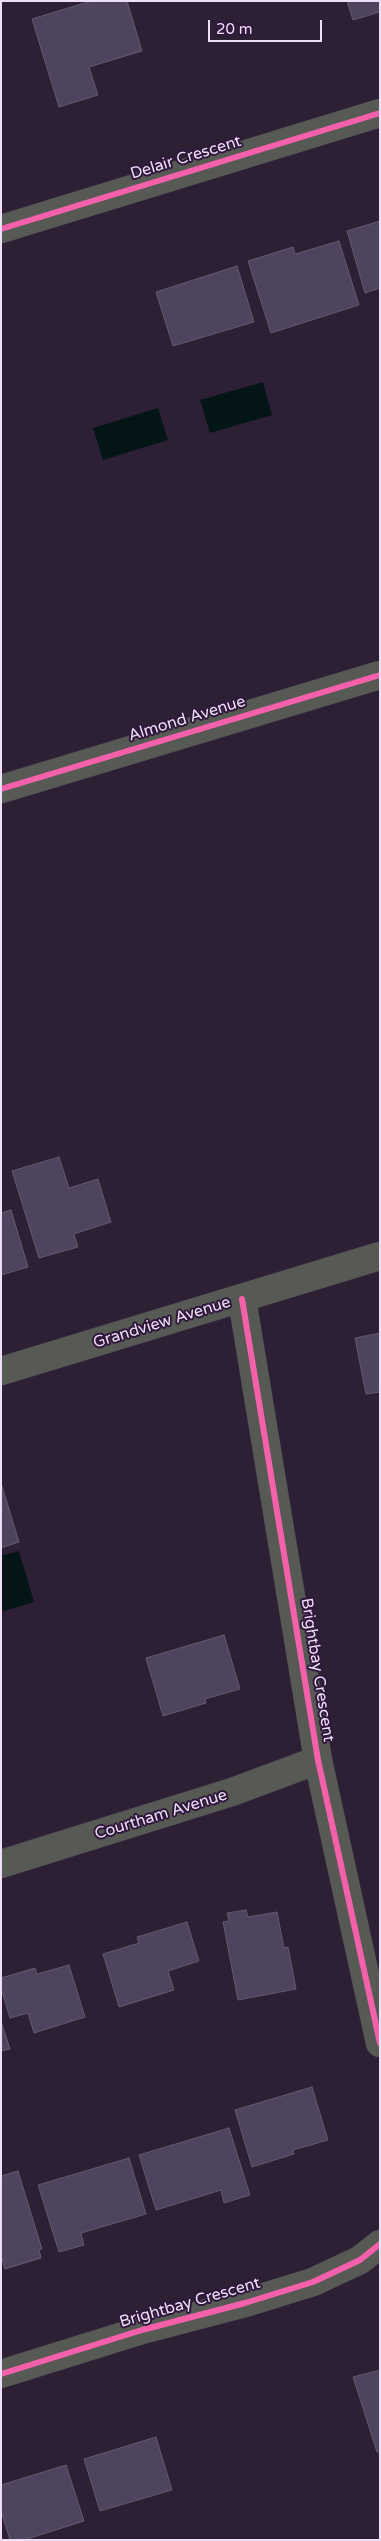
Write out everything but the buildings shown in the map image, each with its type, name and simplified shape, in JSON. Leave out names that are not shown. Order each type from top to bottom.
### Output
[{"type":"street","name":"Delair Crescent","points":[[1,229],[380,113]]},
{"type":"street","name":"Almond Avenue","points":[[1,789],[380,675]]},
{"type":"street","name":"Grandview Avenue","points":[[1,1371],[380,1256]]},
{"type":"street","name":"Brightbay Crescent","points":[[242,1299],[318,1760],[380,2043]]},
{"type":"street","name":"Courtham Avenue","points":[[1,1864],[232,1792],[318,1760]]},
{"type":"street","name":"Brightbay Crescent","points":[[1,2374],[142,2330],[245,2304],[314,2282],[360,2260],[380,2244]]},
{"type":"shaded area","points":[[263,382],[272,415],[210,433],[200,400]]},
{"type":"shaded area","points":[[158,408],[168,440],[103,460],[93,428]]},
{"type":"shaded area","points":[[19,1551],[34,1602],[1,1612],[1,1556]]},
{"type":"cycle path","points":[[1,229],[380,113]]},
{"type":"cycle path","points":[[1,789],[380,675]]},
{"type":"cycle path","points":[[242,1299],[318,1760],[380,2043]]},
{"type":"cycle path","points":[[1,2374],[142,2330],[245,2303],[313,2282],[360,2260],[380,2244]]}]
